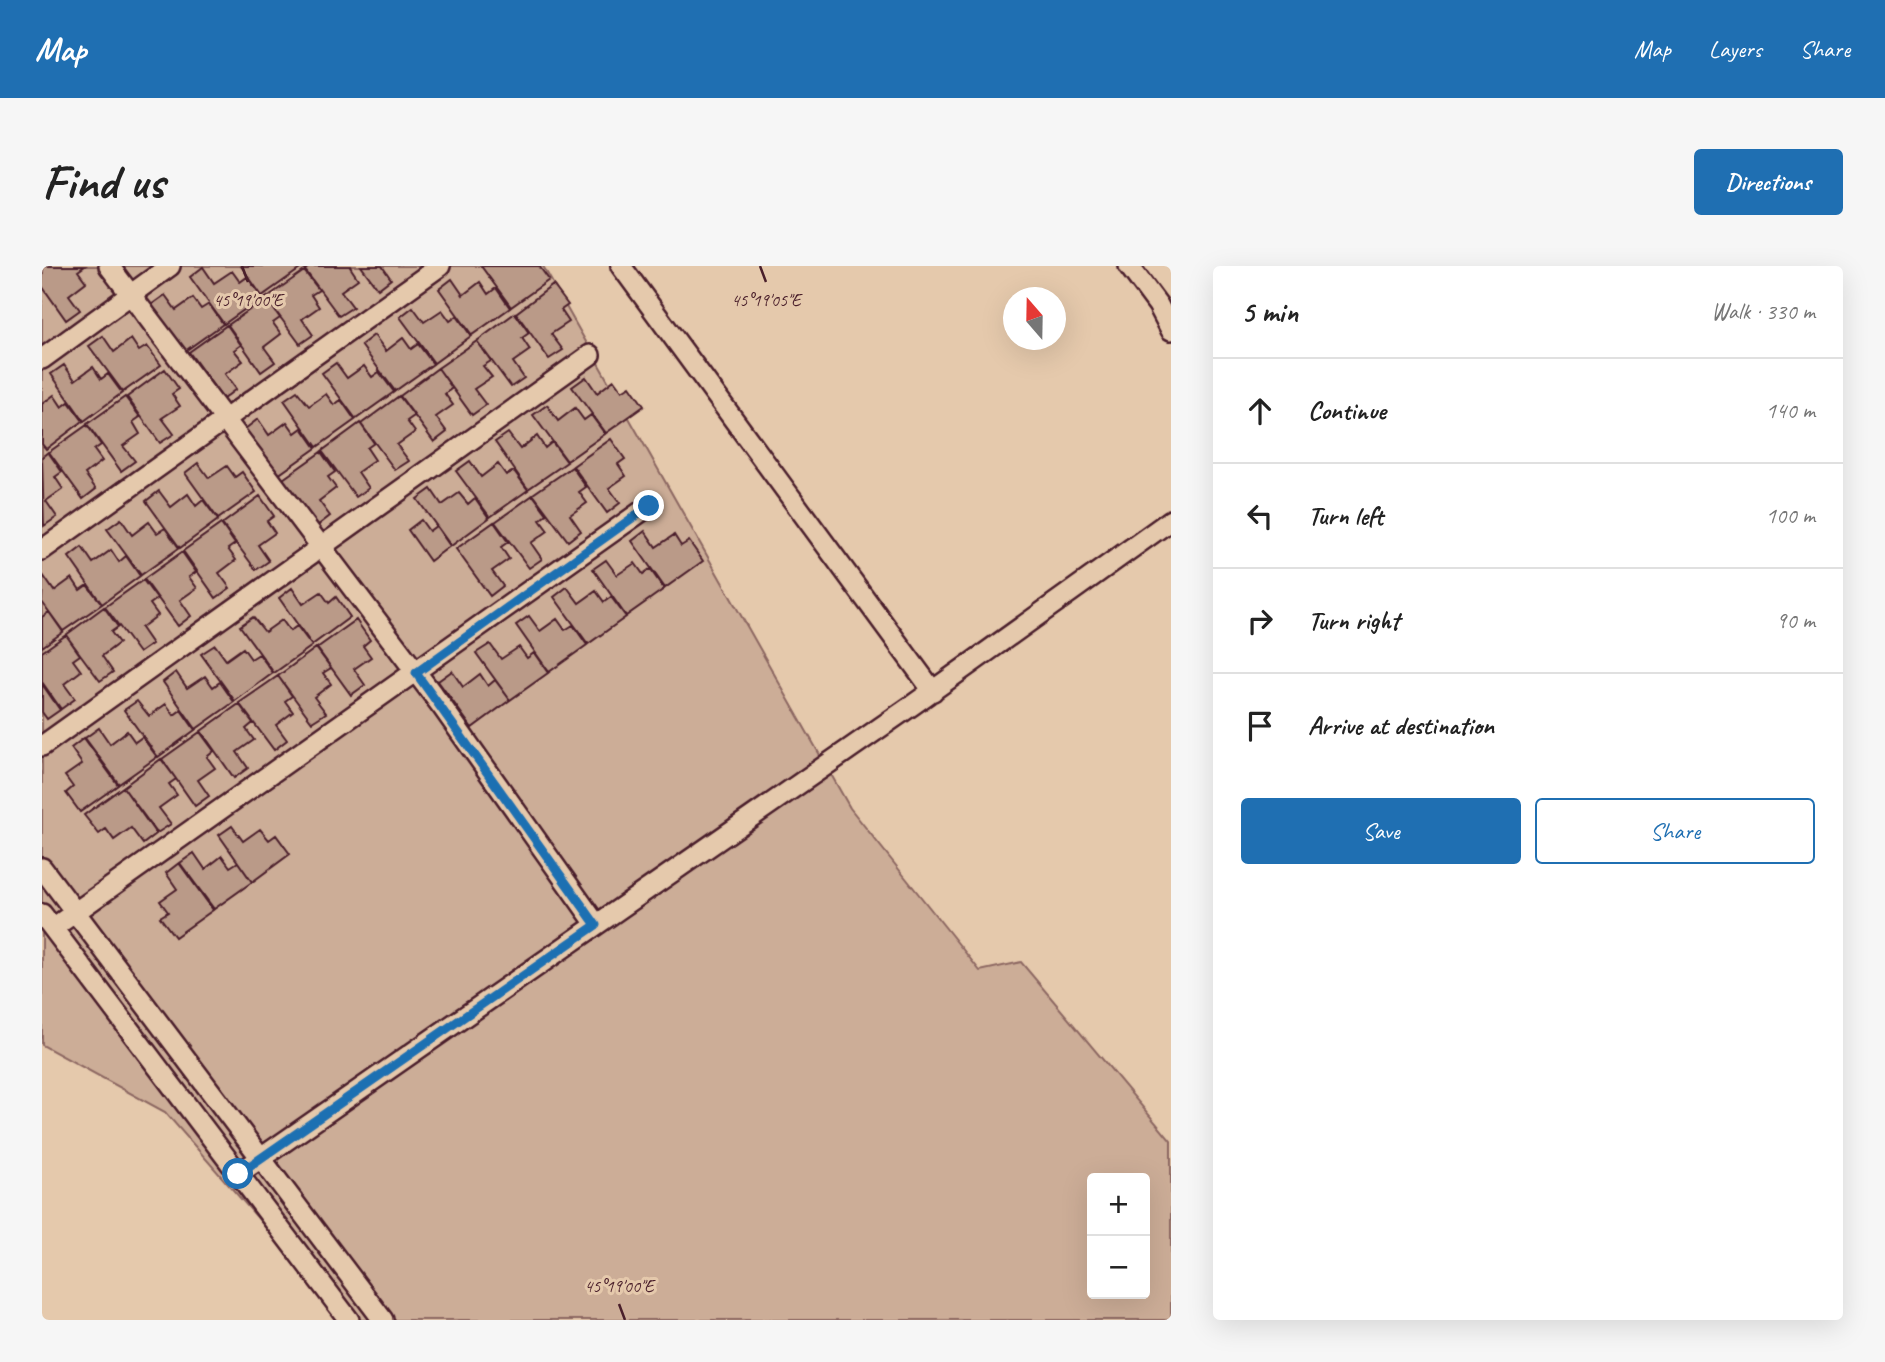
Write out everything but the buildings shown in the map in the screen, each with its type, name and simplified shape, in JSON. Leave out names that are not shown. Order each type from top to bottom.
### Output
[{"type":"street","points":[[109,266],[416,673],[596,925]]},
{"type":"street","points":[[42,359],[170,266]]},
{"type":"street","points":[[42,550],[440,266]]},
{"type":"street","points":[[621,266],[933,691]]},
{"type":"street","points":[[1129,266],[1158,305],[1171,330]]},
{"type":"street","points":[[42,746],[590,355]]},
{"type":"street","points":[[365,1296],[341,1317],[238,1174],[47,921],[75,912],[649,506]]},
{"type":"street","points":[[238,1174],[933,691],[1171,520]]},
{"type":"street","points":[[42,867],[383,1320]]},
{"type":"shaded area","points":[[42,266],[543,266],[850,808],[980,971],[1021,962],[1171,1141],[1171,1320],[341,1320],[276,1239],[165,1112],[42,1045]]},
{"type":"route","points":[[238,1174],[596,925],[416,673],[649,506]]}]
